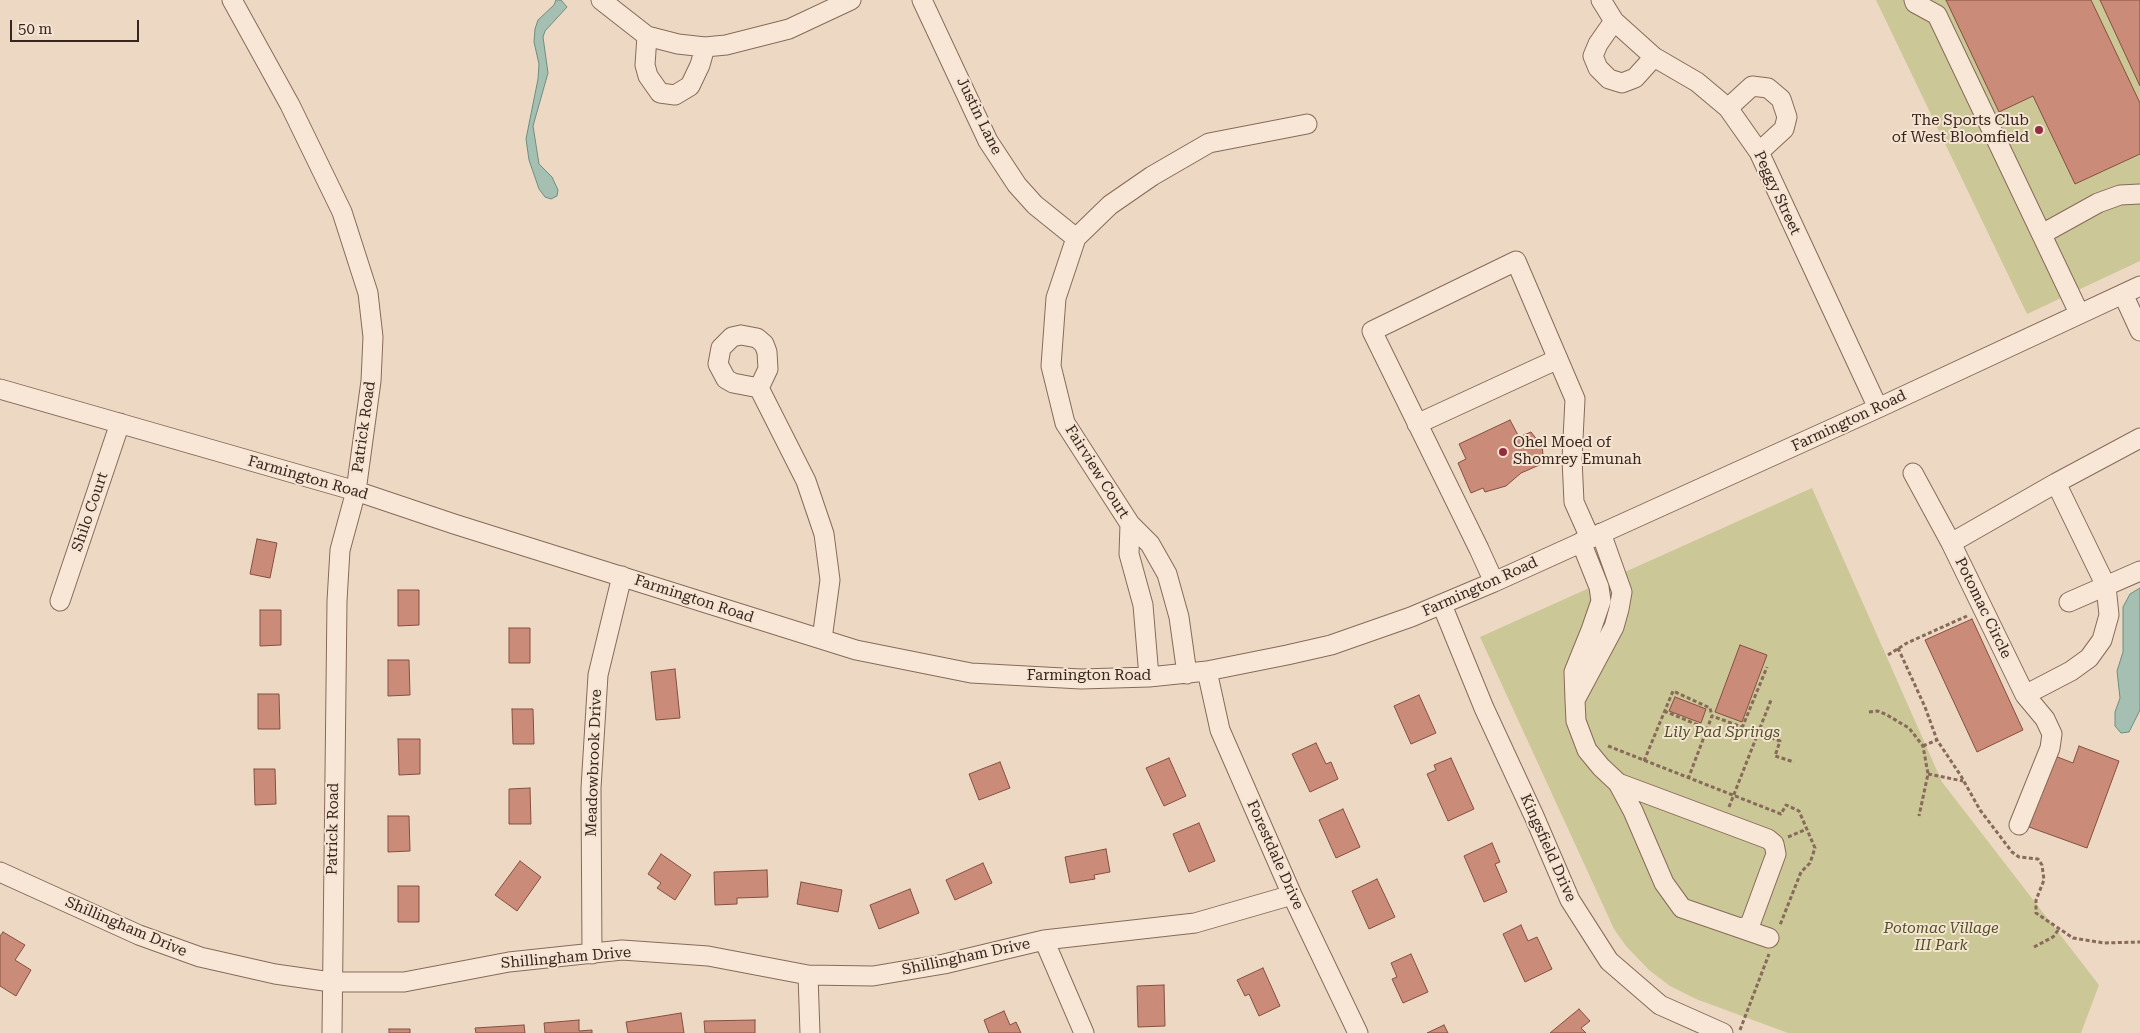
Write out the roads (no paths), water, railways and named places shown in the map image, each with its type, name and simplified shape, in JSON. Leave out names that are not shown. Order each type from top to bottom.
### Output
[{"type":"street","name":"Patrick Road","points":[[232,0],[290,105],[342,212],[368,293],[373,338],[371,381],[356,491],[340,550],[337,601],[331,982],[332,1033]]},
{"type":"street","points":[[601,0],[647,36],[678,44],[705,47],[726,45],[789,29],[851,0]]},
{"type":"street","name":"Justin Lane","points":[[922,0],[988,141],[1018,185],[1035,205],[1076,238]]},
{"type":"street","name":"Peggy Street","points":[[1601,0],[1614,21],[1654,58],[1697,82],[1728,108],[1759,152],[1878,408]]},
{"type":"street","points":[[1914,0],[1915,3],[1937,16],[2079,314]]},
{"type":"street","points":[[1614,21],[1598,44],[1593,56],[1598,68],[1609,79],[1622,83],[1635,78],[1654,58]]},
{"type":"street","points":[[647,36],[646,70],[660,93],[675,95],[690,86],[700,65],[705,47]]},
{"type":"street","points":[[1728,108],[1752,86],[1768,88],[1781,100],[1787,116],[1784,129],[1759,152]]},
{"type":"street","name":"Fairview Court","points":[[1187,674],[1178,617],[1167,574],[1150,544],[1130,524],[1065,423],[1051,366],[1056,298],[1076,238],[1110,205],[1145,180],[1209,143],[1307,124]]},
{"type":"street","points":[[2042,234],[2098,203],[2120,196],[2140,194]]},
{"type":"street","points":[[1494,582],[1372,331],[1516,261],[1575,399],[1572,459],[1574,502],[1590,538],[1622,592],[1614,626],[1594,645],[1574,672],[1576,720],[1587,750],[1618,783],[1633,811],[1664,883],[1682,908],[1769,938]]},
{"type":"street","name":"Farmington Road","points":[[0,389],[356,491],[454,524],[856,650],[971,673],[1081,679],[1149,677],[1207,671],[1331,645],[1442,605],[1878,408],[2132,290]]},
{"type":"street","points":[[2132,290],[2140,331]]},
{"type":"street","points":[[1417,424],[1558,359]]},
{"type":"street","points":[[759,388],[806,480],[824,534],[830,580],[822,639]]},
{"type":"street","name":"Shilo Court","points":[[60,601],[120,423]]},
{"type":"street","name":"Potomac Circle","points":[[2019,825],[2050,748],[2052,734],[2045,718],[2025,695],[1951,543],[2140,438]]},
{"type":"street","points":[[1913,473],[1951,543]]},
{"type":"street","points":[[2025,695],[2089,658],[2102,640],[2109,615],[2106,586],[2056,483]]},
{"type":"street","name":"Fairview Court","points":[[1130,524],[1129,554],[1143,605],[1149,677]]},
{"type":"street","points":[[2069,602],[2140,571]]},
{"type":"street","name":"Meadowbrook Drive","points":[[592,954],[591,788],[598,675],[622,576]]},
{"type":"street","name":"Kingsfield Drive","points":[[1442,605],[1484,708],[1570,900],[1609,961],[1660,1005],[1723,1033]]},
{"type":"street","name":"Forestdale Drive","points":[[1207,671],[1220,730],[1292,894],[1358,1033]]},
{"type":"street","points":[[1618,783],[1768,839],[1774,844],[1776,854],[1751,922],[1748,926],[1740,928]]},
{"type":"street","name":"Shillingham Drive","points":[[0,872],[139,935],[200,957],[275,974],[331,982],[404,982],[509,962],[622,950],[708,956],[808,975],[873,976],[944,964],[1044,940],[1195,923],[1292,894]]},
{"type":"street","points":[[1044,940],[1084,1033]]},
{"type":"street","points":[[808,975],[810,1033]]},
{"type":"place","name":"The Sports Club of West Bloomfield","points":[[2039,130]]},
{"type":"place","name":"Ohel Moed of Shomrey Emunah","points":[[1503,452]]},
{"type":"park label","name":"Lily Pad Springs","points":[[1722,733]]},
{"type":"park label","name":"Potomac Village III Park","points":[[1941,938]]}]
